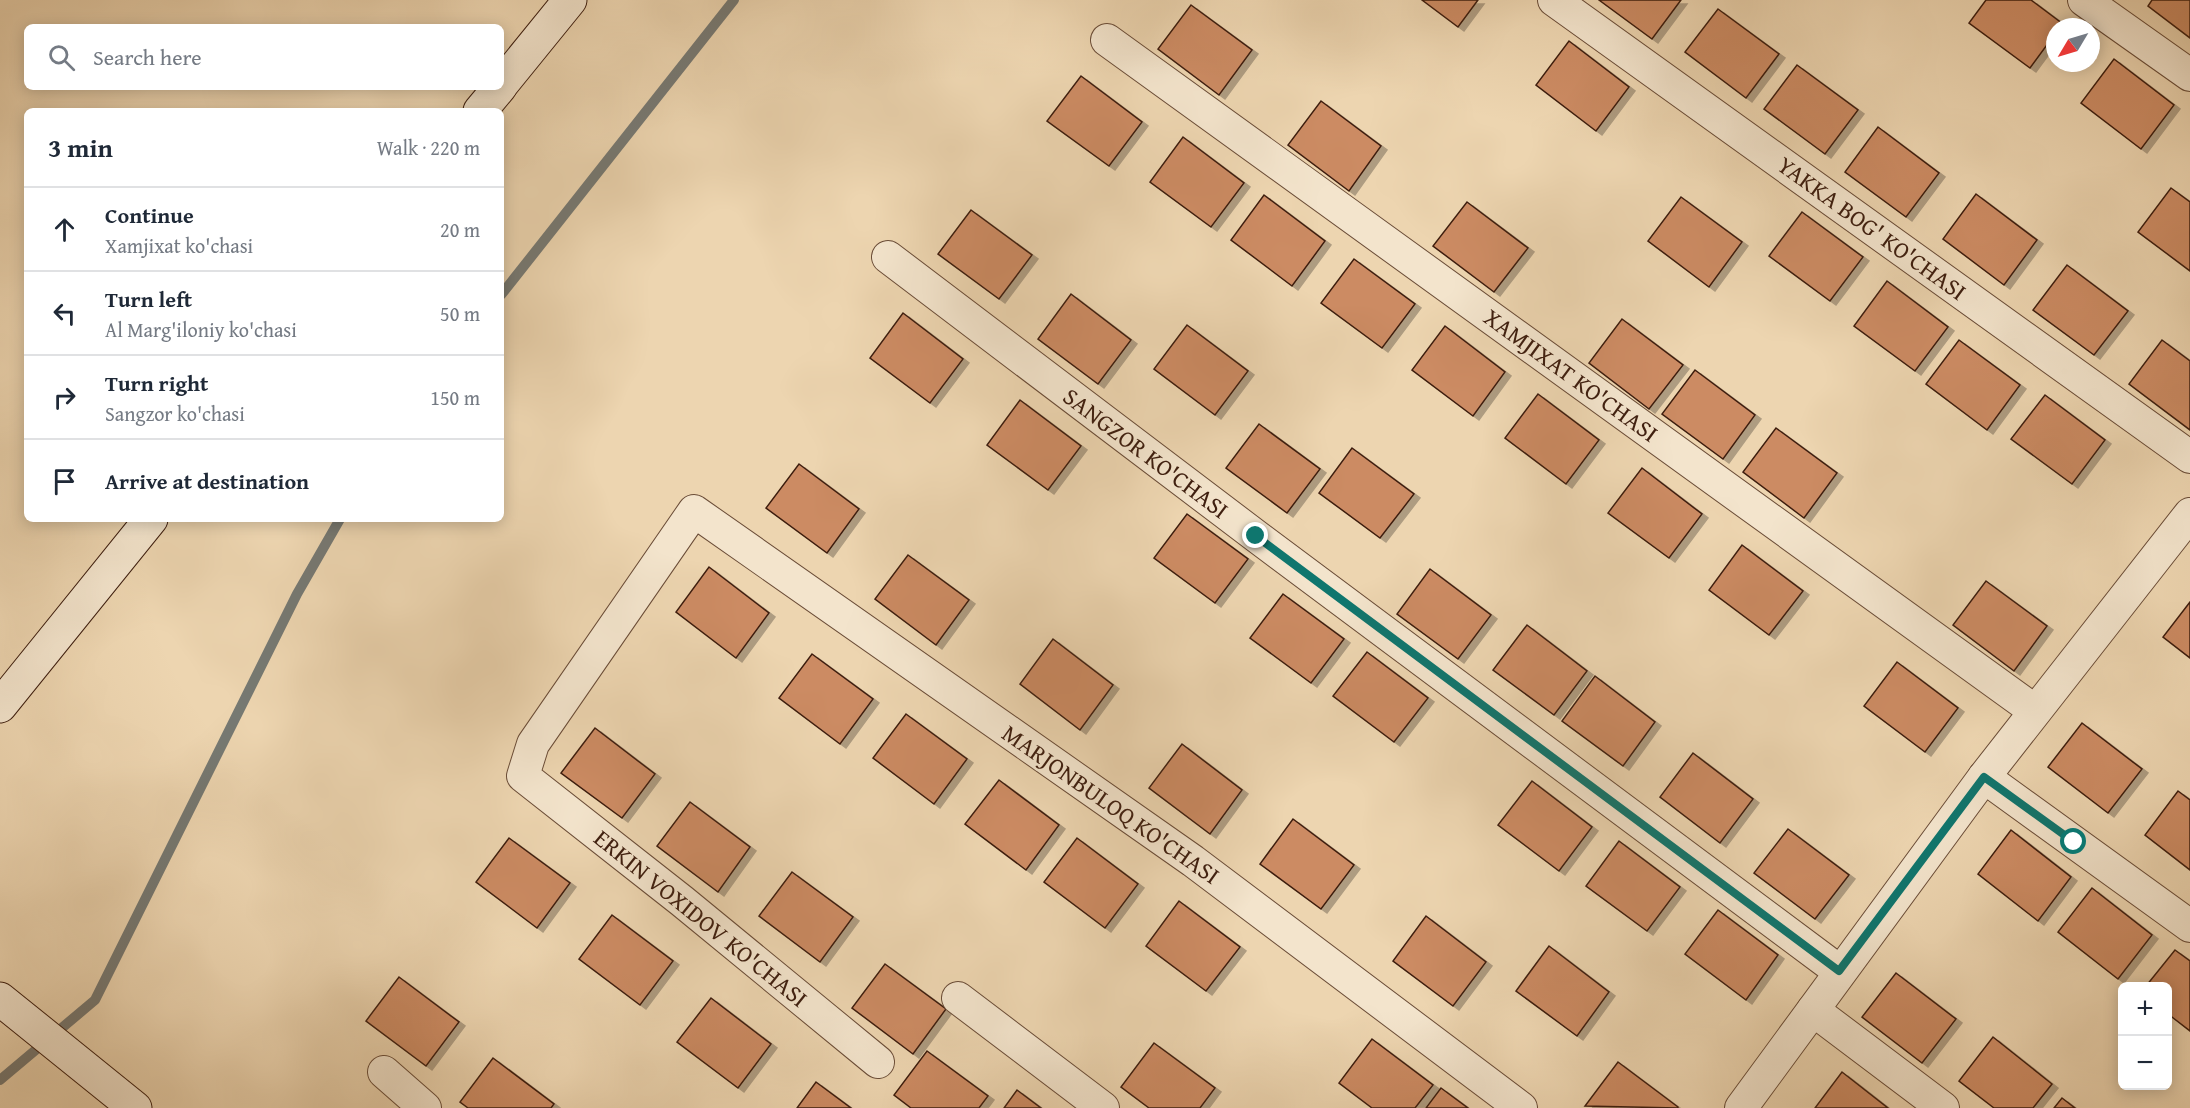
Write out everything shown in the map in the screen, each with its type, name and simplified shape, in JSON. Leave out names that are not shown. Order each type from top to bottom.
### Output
[{"type":"main road","points":[[504,81],[570,0]]},
{"type":"main road","points":[[482,108],[497,90]]},
{"type":"main road","points":[[0,706],[149,522]]},
{"type":"main road","points":[[4,1001],[135,1108]]},
{"type":"street","name":"YAKKA BOG' KO'CHASI","points":[[1554,0],[2190,457]]},
{"type":"street","points":[[2084,0],[2190,75]]},
{"type":"street","name":"XAMJIXAT KO'CHASI","points":[[1107,40],[2035,711]]},
{"type":"street","name":"SANGZOR KO'CHASI","points":[[888,257],[1256,536],[1839,971]]},
{"type":"street","name":"MARJONBULOQ KO'CHASI","points":[[523,776],[533,744],[694,511],[1193,861],[1521,1108]]},
{"type":"street","points":[[1741,1108],[1839,971],[1984,777],[2035,711],[2186,529]]},
{"type":"street","name":"ERKIN VOXIDOV KO'CHASI","points":[[523,776],[682,901],[879,1062]]},
{"type":"street","points":[[1984,777],[2190,926]]},
{"type":"street","points":[[958,998],[1103,1108]]},
{"type":"street","points":[[1813,1010],[1943,1108]]},
{"type":"street","points":[[384,1072],[425,1108]]},
{"type":"building","points":[[1422,0],[1478,0],[1458,27]]},
{"type":"building","points":[[1599,0],[1681,0],[1652,39]]},
{"type":"building","points":[[1986,0],[2031,0],[2055,18],[2046,18],[2046,46],[2030,68],[1969,23]]},
{"type":"building","points":[[2152,0],[2190,0],[2190,38],[2148,6]]},
{"type":"building","points":[[1191,5],[1252,50],[1219,95],[1158,49]]},
{"type":"building","points":[[1718,9],[1779,54],[1746,98],[1685,52]]},
{"type":"building","points":[[1569,41],[1629,87],[1596,131],[1536,85]]},
{"type":"building","points":[[2114,59],[2174,105],[2141,149],[2081,103]]},
{"type":"building","points":[[1797,65],[1858,110],[1825,154],[1764,109]]},
{"type":"building","points":[[1081,76],[1142,122],[1109,166],[1047,121]]},
{"type":"building","points":[[1321,101],[1381,146],[1349,191],[1288,145]]},
{"type":"building","points":[[1878,127],[1939,173],[1906,217],[1845,172]]},
{"type":"building","points":[[1183,137],[1244,183],[1211,227],[1150,182]]},
{"type":"building","points":[[2171,188],[2190,202],[2190,271],[2138,232]]},
{"type":"building","points":[[1976,194],[2037,240],[2004,285],[1943,239]]},
{"type":"building","points":[[1264,195],[1325,241],[1292,286],[1231,240]]},
{"type":"building","points":[[1681,197],[1742,242],[1709,287],[1648,241]]},
{"type":"building","points":[[1467,202],[1528,248],[1494,292],[1433,246]]},
{"type":"building","points":[[971,210],[1032,255],[999,299],[938,254]]},
{"type":"building","points":[[1802,212],[1863,257],[1830,301],[1769,256]]},
{"type":"building","points":[[1354,259],[1415,304],[1382,348],[1321,303]]},
{"type":"building","points":[[2067,265],[2128,311],[2094,355],[2033,310]]},
{"type":"building","points":[[1887,281],[1948,327],[1915,371],[1854,326]]},
{"type":"building","points":[[1071,294],[1131,340],[1098,384],[1038,339]]},
{"type":"building","points":[[903,313],[963,359],[930,403],[870,358]]},
{"type":"building","points":[[1622,319],[1683,365],[1649,409],[1589,363]]},
{"type":"building","points":[[1187,325],[1248,371],[1215,415],[1154,369]]},
{"type":"building","points":[[1445,326],[1505,372],[1473,416],[1412,370]]},
{"type":"building","points":[[1959,340],[2020,385],[1987,430],[1926,384]]},
{"type":"building","points":[[2162,340],[2190,361],[2190,430],[2129,384]]},
{"type":"building","points":[[1695,370],[1755,415],[1723,459],[1662,414]]},
{"type":"building","points":[[1538,394],[1599,440],[1566,484],[1505,438]]},
{"type":"building","points":[[2045,395],[2105,440],[2072,484],[2011,439]]},
{"type":"building","points":[[1020,400],[1081,446],[1048,490],[987,445]]},
{"type":"building","points":[[1259,424],[1320,469],[1287,513],[1226,468]]},
{"type":"building","points":[[1776,428],[1837,473],[1804,518],[1743,472]]},
{"type":"building","points":[[1352,448],[1414,494],[1380,538],[1319,493]]},
{"type":"building","points":[[799,464],[859,509],[827,553],[766,508]]},
{"type":"building","points":[[1642,468],[1702,514],[1669,558],[1608,513]]},
{"type":"building","points":[[1187,514],[1248,559],[1215,603],[1154,558]]},
{"type":"building","points":[[1742,545],[1803,591],[1769,635],[1709,590]]},
{"type":"building","points":[[908,555],[969,600],[936,645],[875,599]]},
{"type":"building","points":[[709,567],[769,613],[736,658],[676,612]]},
{"type":"building","points":[[1430,569],[1491,615],[1458,659],[1397,614]]},
{"type":"building","points":[[1986,581],[2047,626],[2014,671],[1953,625]]},
{"type":"building","points":[[1283,594],[1344,639],[1311,683],[1250,638]]},
{"type":"building","points":[[2190,602],[2190,658],[2163,637]]},
{"type":"building","points":[[1527,625],[1587,671],[1554,715],[1493,670]]},
{"type":"building","points":[[1053,639],[1113,685],[1080,730],[1020,684]]},
{"type":"building","points":[[1367,652],[1428,698],[1394,742],[1333,696]]},
{"type":"building","points":[[812,654],[873,699],[840,744],[779,698]]},
{"type":"building","points":[[1897,662],[1958,708],[1925,752],[1864,706]]},
{"type":"building","points":[[1595,676],[1655,722],[1623,766],[1562,721]]},
{"type":"building","points":[[906,714],[967,759],[934,804],[873,758]]},
{"type":"building","points":[[2082,723],[2142,769],[2108,813],[2048,767]]},
{"type":"building","points":[[595,728],[655,774],[622,818],[561,773]]},
{"type":"building","points":[[1182,744],[1242,790],[1210,834],[1149,788]]},
{"type":"building","points":[[1693,753],[1753,799],[1720,843],[1660,797]]},
{"type":"building","points":[[999,780],[1059,825],[1026,870],[965,824]]},
{"type":"building","points":[[1532,781],[1592,827],[1559,871],[1498,825]]},
{"type":"building","points":[[2178,791],[2190,800],[2190,870],[2145,835]]},
{"type":"building","points":[[690,802],[750,847],[718,892],[657,846]]},
{"type":"building","points":[[1293,819],[1354,865],[1321,909],[1260,864]]},
{"type":"building","points":[[1788,829],[1849,875],[1815,919],[1754,873]]},
{"type":"building","points":[[2011,830],[2071,877],[2038,921],[1978,874]]},
{"type":"building","points":[[509,838],[570,883],[537,928],[476,882]]},
{"type":"building","points":[[1077,838],[1138,884],[1105,928],[1044,882]]},
{"type":"building","points":[[1619,841],[1680,887],[1647,931],[1586,886]]},
{"type":"building","points":[[792,872],[853,917],[820,962],[759,916]]},
{"type":"building","points":[[2092,888],[2152,935],[2118,979],[2058,932]]},
{"type":"building","points":[[1179,901],[1240,947],[1206,991],[1146,946]]},
{"type":"building","points":[[1718,910],[1778,955],[1746,1000],[1685,954]]},
{"type":"building","points":[[612,915],[673,961],[640,1005],[579,959]]},
{"type":"building","points":[[1426,916],[1486,962],[1453,1006],[1393,961]]},
{"type":"building","points":[[1549,946],[1609,992],[1577,1036],[1516,991]]},
{"type":"building","points":[[2175,950],[2190,961],[2190,1031],[2172,1017],[2172,982],[2149,982]]},
{"type":"building","points":[[885,964],[946,1009],[913,1054],[852,1008]]},
{"type":"building","points":[[1896,973],[1956,1019],[1922,1063],[1862,1017]]},
{"type":"building","points":[[399,977],[459,1022],[426,1066],[366,1021]]},
{"type":"building","points":[[711,998],[771,1044],[738,1088],[677,1042]]},
{"type":"building","points":[[1993,1037],[2052,1084],[2033,1108],[1994,1108],[1959,1081]]},
{"type":"building","points":[[1372,1039],[1433,1085],[1415,1108],[1372,1108],[1339,1083]]},
{"type":"building","points":[[1154,1043],[1215,1088],[1200,1108],[1149,1108],[1121,1087]]},
{"type":"building","points":[[927,1051],[988,1096],[979,1108],[911,1108],[894,1095]]},
{"type":"building","points":[[493,1058],[554,1104],[551,1108],[468,1108],[460,1102]]},
{"type":"building","points":[[1618,1062],[1678,1107],[1678,1108],[1585,1106]]},
{"type":"building","points":[[1842,1072],[1888,1108],[1815,1108]]},
{"type":"building","points":[[816,1082],[851,1108],[797,1108]]},
{"type":"building","points":[[1441,1088],[1468,1108],[1426,1108]]},
{"type":"building","points":[[1017,1090],[1041,1108],[1004,1108]]},
{"type":"building","points":[[2062,1098],[2075,1108],[2054,1108]]},
{"type":"waterway","points":[[504,291],[734,0]]},
{"type":"waterway","points":[[0,1080],[95,1000],[297,594],[338,522]]},
{"type":"route","points":[[1256,536],[1839,971],[1984,777],[2074,842]]}]
